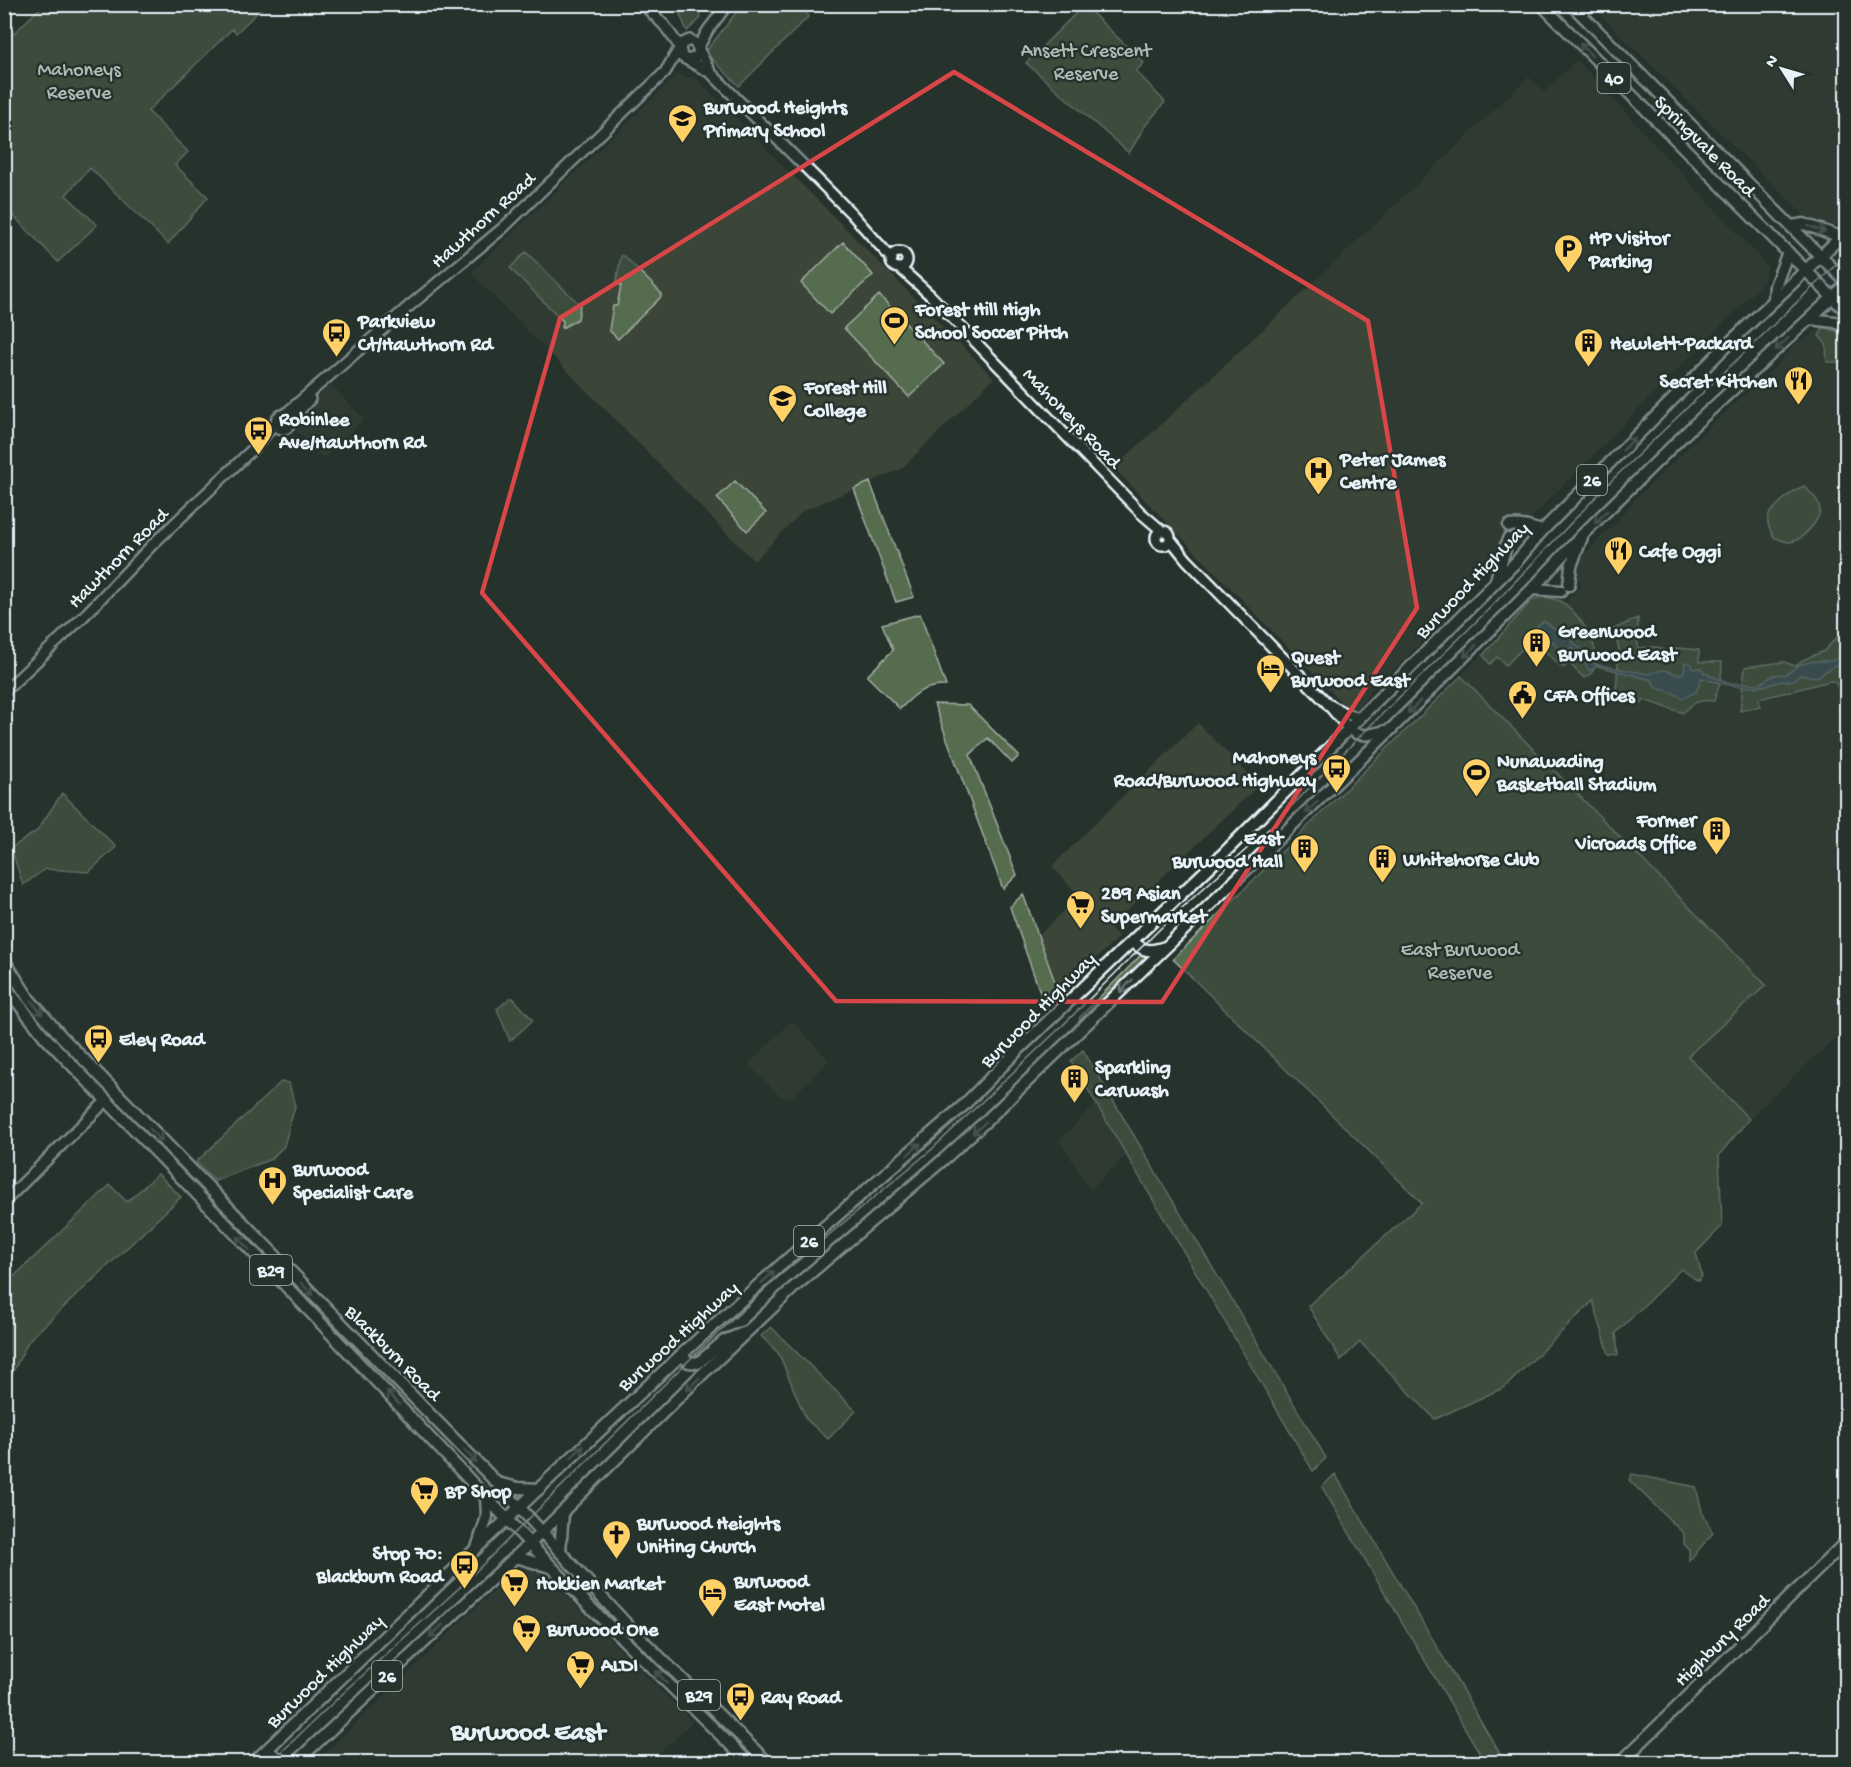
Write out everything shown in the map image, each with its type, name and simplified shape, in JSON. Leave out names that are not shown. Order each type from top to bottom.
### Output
[{"type":"main road","points":[[643,4],[664,25],[679,48],[680,55],[711,73]]},
{"type":"main road","points":[[688,60],[697,56],[698,49],[708,30],[728,4]]},
{"type":"main road","name":"Springvale Road","points":[[1541,4],[1846,311]]},
{"type":"main road","name":"Springvale Road","points":[[1571,4],[1846,283]]},
{"type":"main road","points":[[664,25],[695,43],[711,73]]},
{"type":"main road","points":[[679,48],[708,30]]},
{"type":"main road","name":"Hawthorn Road","points":[[4,692],[75,625],[154,543],[318,387],[407,308],[503,228],[665,72],[679,48]]},
{"type":"main road","name":"Hawthorn Road","points":[[665,72],[688,60]]},
{"type":"main road","name":"Mahoneys Road","points":[[711,73],[864,228],[896,256],[894,265],[904,264],[930,295],[1163,538],[1326,702],[1348,729]]},
{"type":"main road","points":[[1792,226],[1804,224],[1844,234]]},
{"type":"main road","name":"Burwood Highway","points":[[254,1762],[478,1545],[681,1355],[963,1106],[1222,855],[1516,562],[1542,531],[1774,299],[1844,234]]},
{"type":"main road","points":[[1774,299],[1775,286],[1788,252]]},
{"type":"main road","name":"26","points":[[296,1762],[530,1544],[813,1270],[966,1140],[1392,729],[1532,589],[1583,534],[1710,409],[1810,319],[1846,283]]},
{"type":"main road","points":[[1810,319],[1834,322],[1846,327]]},
{"type":"main road","points":[[1509,526],[1517,524],[1542,531]]},
{"type":"main road","points":[[1532,589],[1565,588],[1583,534]]},
{"type":"main road","points":[[1495,583],[1508,539]]},
{"type":"main road","name":"Mahoneys Road","points":[[1326,702],[1344,713],[1359,718]]},
{"type":"main road","points":[[1348,729],[1367,735],[1392,729]]},
{"type":"main road","points":[[1132,940],[1147,951],[1168,946]]},
{"type":"main road","name":"Blackburn Road","points":[[4,960],[41,1013],[116,1093],[497,1483],[631,1629],[767,1762]]},
{"type":"main road","name":"Blackburn Road","points":[[4,985],[30,1021],[284,1284],[530,1544],[748,1762]]},
{"type":"main road","points":[[4,1202],[116,1093]]},
{"type":"main road","points":[[284,1284],[292,1275]]},
{"type":"main road","points":[[681,1355],[689,1362],[698,1363],[724,1341],[749,1330]]},
{"type":"main road","points":[[497,1483],[519,1488],[539,1489]]},
{"type":"main road","points":[[478,1545],[487,1517],[486,1496]]},
{"type":"main road","points":[[561,1552],[563,1512]]},
{"type":"main road","name":"Highbury Road","points":[[1621,1762],[1846,1542]]},
{"type":"main road","points":[[516,1557],[553,1568]]},
{"type":"main road","points":[[693,1709],[704,1699]]},
{"type":"main road","points":[[267,1750],[283,1762]]},
{"type":"highlighted area","points":[[954,72],[1368,321],[1417,608],[1162,1002],[836,1001],[482,593],[560,318]]},
{"type":"shaded area","points":[[1595,5],[1846,5],[1846,217],[1835,226],[1808,219],[1592,7]]},
{"type":"shaded area","points":[[1577,60],[1767,266],[1764,282],[1503,546],[1498,547],[1489,566],[1452,609],[1398,666],[1374,686],[1364,701],[1357,708],[1347,708],[1114,468],[1328,269],[1529,77],[1544,92]]},
{"type":"shaded area","name":"Forest Hill College","points":[[678,74],[698,80],[994,378],[901,469],[803,511],[754,561],[471,273]]},
{"type":"shaded area","points":[[1823,328],[1846,335],[1846,1027],[1749,1119],[1687,1057],[1765,985],[1461,676],[1534,599],[1550,598],[1564,604],[1581,586],[1576,574],[1577,566],[1585,554],[1616,523],[1635,499],[1771,371],[1798,342]]},
{"type":"shaded area","points":[[331,385],[364,419],[323,458],[292,426],[296,419]]},
{"type":"shaded area","points":[[1198,723],[1259,785],[1110,927],[1119,937],[1059,993],[1038,936],[1079,896],[1052,866]]},
{"type":"shaded area","points":[[792,1021],[829,1060],[791,1098],[787,1099],[779,1095],[748,1064]]},
{"type":"shaded area","points":[[1096,1104],[1126,1155],[1090,1190],[1060,1140]]},
{"type":"shaded area","name":"Burwood One","points":[[521,1569],[536,1569],[562,1592],[692,1722],[650,1762],[316,1762],[481,1603]]},
{"type":"green space","name":"Mahoneys Reserve","points":[[43,5],[265,5],[236,33],[232,29],[148,111],[188,152],[175,165],[208,197],[168,244],[90,168],[66,195],[97,225],[58,262],[5,207],[5,42]]},
{"type":"green space","points":[[676,5],[696,5],[701,18],[687,31]]},
{"type":"green space","points":[[742,5],[798,5],[809,16],[739,86],[708,55],[707,50]]},
{"type":"green space","name":"Ansett Crescent Reserve","points":[[1084,5],[1144,63],[1136,71],[1165,102],[1145,126],[1129,153],[1026,63]]},
{"type":"green space","points":[[843,242],[873,275],[830,314],[801,283]]},
{"type":"green space","points":[[526,252],[580,305],[578,319],[562,328],[563,321],[510,268]]},
{"type":"green space","points":[[621,256],[624,256],[661,293],[661,297],[618,339],[609,330],[613,306],[617,306],[621,285],[616,284]]},
{"type":"green space","name":"Forest Hill High School Soccer Pitch","points":[[879,295],[944,364],[909,397],[844,328]]},
{"type":"green space","points":[[1823,328],[1846,335],[1846,362],[1827,362],[1826,344],[1819,336]]},
{"type":"green space","points":[[735,481],[766,513],[747,531],[717,498]]},
{"type":"green space","points":[[870,482],[914,597],[896,602],[854,489]]},
{"type":"green space","points":[[1804,486],[1819,505],[1817,519],[1798,539],[1788,542],[1774,537],[1768,525],[1770,512],[1790,494]]},
{"type":"green space","points":[[1541,597],[1558,600],[1568,606],[1591,638],[1596,662],[1593,671],[1584,678],[1569,663],[1563,668],[1532,639],[1506,665],[1497,657],[1490,664],[1483,655],[1532,600]]},
{"type":"green space","points":[[920,614],[946,686],[931,687],[920,691],[900,709],[867,676],[893,650],[882,624]]},
{"type":"green space","points":[[1638,618],[1638,648],[1657,647],[1667,651],[1678,648],[1699,650],[1699,662],[1722,662],[1721,680],[1714,701],[1697,702],[1683,713],[1644,700],[1642,704],[1616,691],[1619,649],[1614,629]]},
{"type":"green space","points":[[1846,628],[1846,701],[1835,682],[1830,681],[1759,699],[1760,706],[1740,711],[1745,667],[1784,662],[1795,666],[1824,651]]},
{"type":"green space","name":"East Burwood Reserve","points":[[1461,676],[1766,985],[1688,1056],[1749,1119],[1719,1155],[1722,1226],[1696,1253],[1702,1276],[1698,1281],[1681,1269],[1616,1333],[1618,1355],[1609,1354],[1593,1301],[1505,1387],[1435,1419],[1360,1342],[1341,1360],[1308,1306],[1422,1203],[1173,959]]},
{"type":"green space","points":[[934,704],[968,705],[1019,756],[1012,763],[988,738],[970,755],[1017,875],[1003,889]]},
{"type":"green space","points":[[62,793],[116,847],[89,872],[45,869],[23,885],[11,848],[37,831]]},
{"type":"green space","points":[[1023,894],[1059,993],[1041,995],[1010,907]]},
{"type":"green space","points":[[1143,953],[1148,955],[1143,961],[1081,1021],[1079,1018]]},
{"type":"green space","points":[[513,998],[533,1020],[510,1041],[497,1009]]},
{"type":"green space","points":[[1083,1050],[1326,1458],[1313,1471],[1071,1061]]},
{"type":"green space","points":[[281,1082],[289,1083],[295,1106],[284,1146],[271,1159],[215,1181],[196,1162]]},
{"type":"green space","points":[[158,1174],[181,1197],[29,1340],[5,1388],[5,1285],[110,1185],[127,1202]]},
{"type":"green space","points":[[771,1327],[856,1411],[828,1439],[806,1419],[779,1354],[761,1336]]},
{"type":"green space","points":[[1335,1474],[1505,1762],[1485,1762],[1322,1487]]},
{"type":"green space","points":[[1632,1474],[1696,1487],[1702,1512],[1713,1533],[1689,1561],[1689,1550],[1684,1544],[1684,1534],[1629,1480]]},
{"type":"water","points":[[1544,621],[1558,631],[1574,636],[1573,643],[1592,658],[1594,664],[1648,674],[1665,670],[1682,674],[1685,669],[1684,663],[1688,662],[1693,669],[1702,668],[1704,673],[1731,683],[1760,684],[1774,675],[1786,674],[1799,665],[1814,661],[1832,661],[1846,654],[1846,662],[1834,666],[1817,677],[1800,675],[1793,680],[1769,685],[1749,687],[1702,678],[1696,692],[1683,698],[1655,687],[1652,680],[1597,666],[1589,671],[1572,647],[1564,652],[1552,641],[1537,636],[1536,627]]},
{"type":"tram line","points":[[271,1762],[459,1588],[687,1362],[777,1278],[931,1150],[1062,1026],[1172,917],[1273,825],[1487,611],[1613,479],[1846,255]]},
{"type":"place","name":"Burwood Heights Primary School","points":[[683,144]]},
{"type":"place","name":"HP Visitor Parking","points":[[1568,274]]},
{"type":"place","name":"Forest Hill High School Soccer Pitch","points":[[894,346]]},
{"type":"place","name":"Parkview Ct/Hawthorn Rd","points":[[337,358]]},
{"type":"place","name":"Hewlett-Packard","points":[[1589,368]]},
{"type":"place","name":"Secret Kitchen","points":[[1798,406]]},
{"type":"place","name":"Forest Hill College","points":[[783,424]]},
{"type":"place","name":"Robinlee Ave/Hawthorn Rd","points":[[258,456]]},
{"type":"place","name":"Peter James Centre","points":[[1319,496]]},
{"type":"place","name":"Cafe Oggi","points":[[1618,576]]},
{"type":"place","name":"Greenwood Burwood East","points":[[1537,668]]},
{"type":"place","name":"Quest Burwood East","points":[[1270,694]]},
{"type":"place","name":"CFA Offices","points":[[1523,720]]},
{"type":"place","name":"Mahoneys Road/Burwood Highway","points":[[1337,794]]},
{"type":"place","name":"Nunawading Basketball Stadium","points":[[1476,798]]},
{"type":"place","name":"Former Vicroads Office","points":[[1717,856]]},
{"type":"place","name":"East Burwood Hall","points":[[1304,874]]},
{"type":"place","name":"Whitehorse Club","points":[[1382,884]]},
{"type":"place","name":"289 Asian Supermarket","points":[[1080,930]]},
{"type":"place","name":"Eley Road","points":[[98,1064]]},
{"type":"place","name":"Sparkling Carwash","points":[[1074,1104]]},
{"type":"place","name":"Burwood Specialist Care","points":[[272,1206]]},
{"type":"place","name":"BP Shop","points":[[424,1516]]},
{"type":"place","name":"Burwood Heights Uniting Church","points":[[616,1560]]},
{"type":"place","name":"Stop 70: Blackburn Road","points":[[464,1590]]},
{"type":"place","name":"Hokkien Market","points":[[515,1608]]},
{"type":"place","name":"Burwood East Motel","points":[[713,1618]]},
{"type":"place","name":"Burwood One","points":[[526,1654]]},
{"type":"place","name":"ALDI","points":[[580,1690]]},
{"type":"place","name":"Ray Road","points":[[740,1722]]},
{"type":"district","name":"Burwood East","points":[[528,1730]]}]
